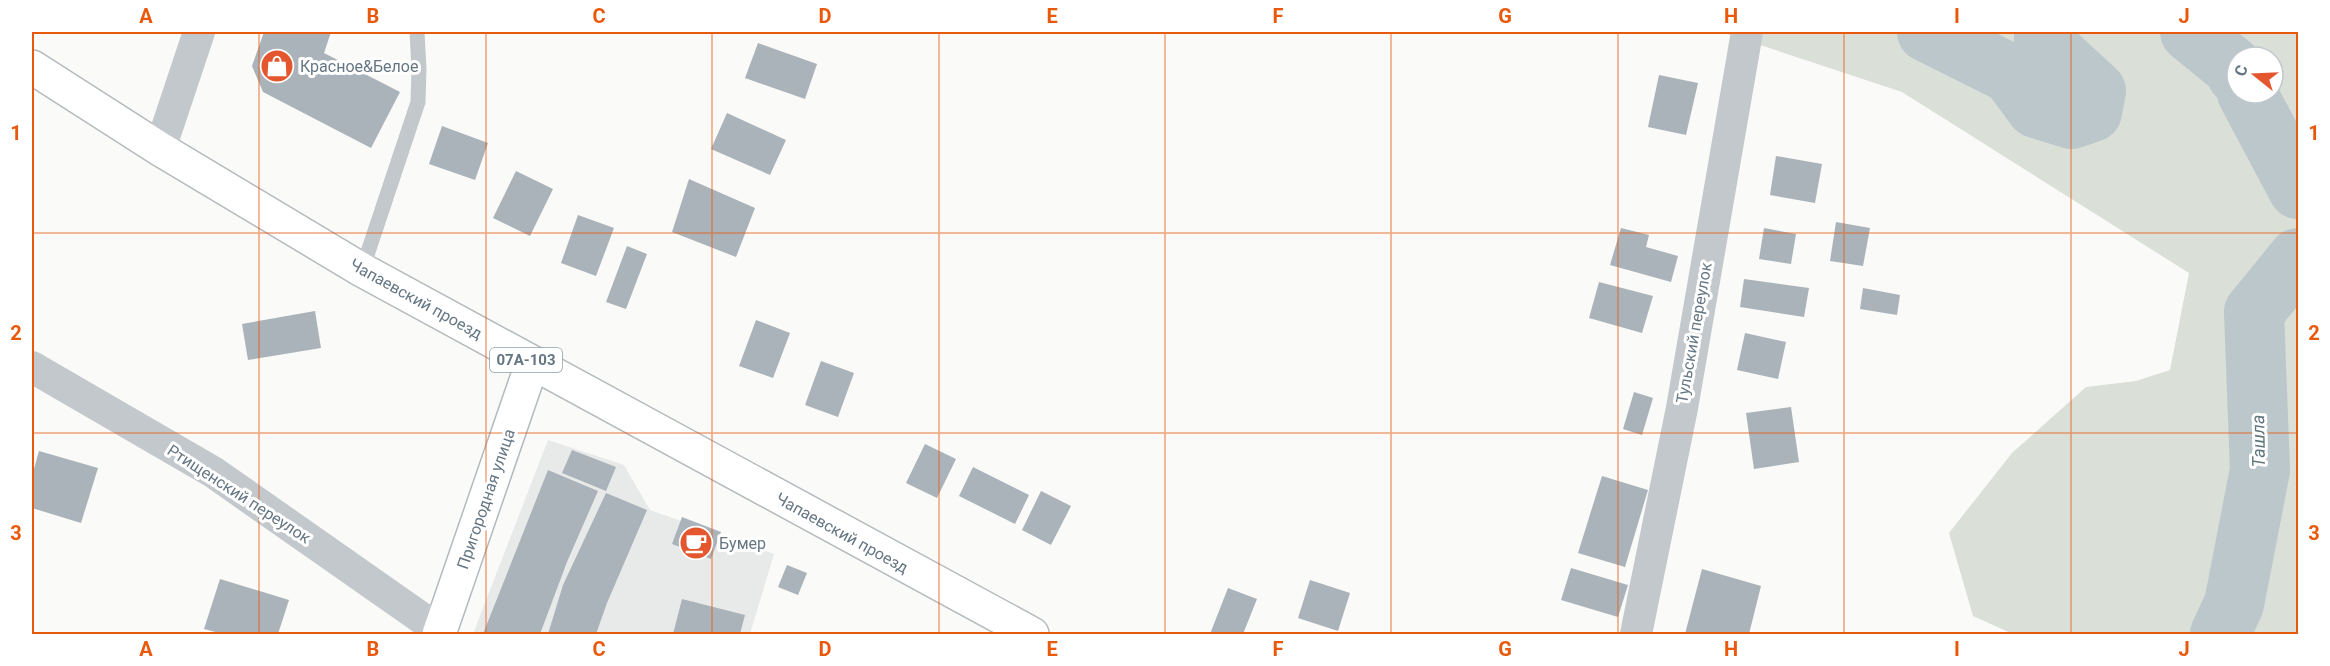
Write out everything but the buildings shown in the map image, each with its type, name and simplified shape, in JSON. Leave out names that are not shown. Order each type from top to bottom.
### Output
[{"type":"main road","name":"Чапаевский проезд","points":[[32,67],[160,149],[362,270],[1032,634]]},
{"type":"main road","name":"Пригородная улица","points":[[440,633],[532,364]]},
{"type":"street","points":[[160,149],[199,32]]},
{"type":"street","name":"Тульский переулок","points":[[1636,634],[1682,408],[1747,32]]},
{"type":"street","name":"Ртищенский переулок","points":[[32,367],[213,472],[440,633]]},
{"type":"lane","points":[[362,270],[418,102],[417,32]]},
{"type":"shaded area","points":[[1721,32],[2298,32],[2298,634],[2013,634],[1973,616],[1949,533],[2012,453],[2086,387],[2136,381],[2170,370],[2189,273],[1902,92]]},
{"type":"shaded area","points":[[548,440],[624,465],[650,510],[774,554],[750,634],[473,634]]},
{"type":"waterway","name":"Ташла","points":[[1927,32],[2011,74],[2036,108],[2072,119],[2092,112],[2096,91],[2044,43],[2044,32]]},
{"type":"waterway","name":"Ташла","points":[[2190,32],[2225,60]]},
{"type":"waterway","name":"Ташла","points":[[2253,105],[2298,189]]},
{"type":"waterway","name":"Ташла","points":[[2220,634],[2234,604],[2260,470],[2254,312],[2298,258]]},
{"type":"place","name":"Красное&Белое","points":[[277,66]]},
{"type":"place","name":"Бумер","points":[[696,543]]}]
